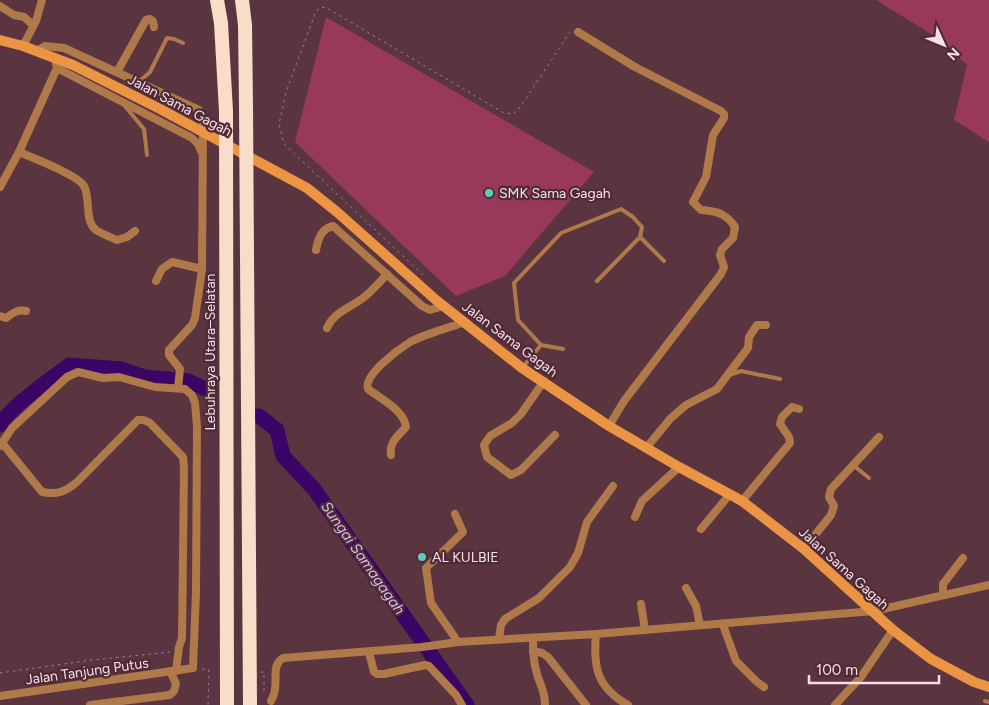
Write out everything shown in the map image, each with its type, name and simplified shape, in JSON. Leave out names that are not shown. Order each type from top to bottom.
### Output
[{"type":"highway","name":"Lebuhraya Utara–Selatan","points":[[217,0],[221,23],[226,111],[227,705]]},
{"type":"highway","points":[[242,0],[245,25],[246,106],[250,705]]},
{"type":"street","points":[[23,46],[42,0]]},
{"type":"street","points":[[0,6],[14,15],[24,17],[33,25]]},
{"type":"street","points":[[117,72],[146,20],[150,18],[154,26]]},
{"type":"street","points":[[578,32],[635,67],[724,114],[724,118],[714,135],[706,176],[693,202],[700,210],[715,211],[726,215],[735,227],[736,233],[722,249],[720,255],[724,267],[721,274],[630,394],[609,426]]},
{"type":"street","name":"Jalan Sama Gagah","points":[[0,40],[37,51],[56,63],[72,64],[170,114],[307,188],[337,212],[443,306],[522,368],[609,426],[742,501],[804,549],[893,630],[931,659],[974,682],[989,686]]},
{"type":"street","points":[[37,51],[45,46],[64,48],[199,110],[203,119],[202,269],[195,318],[192,325],[169,350],[169,356],[180,369],[178,386]]},
{"type":"street","points":[[0,187],[19,152],[56,63],[192,138],[198,144],[202,153]]},
{"type":"street","points":[[19,152],[74,177],[84,185],[91,224],[96,230],[117,240],[127,237],[135,231]]},
{"type":"street","points":[[316,250],[318,239],[329,227],[333,226],[422,306],[430,310],[443,306]]},
{"type":"street","points":[[156,281],[162,268],[172,262],[202,269]]},
{"type":"street","points":[[327,328],[343,309],[358,302],[387,274]]},
{"type":"street","points":[[0,316],[6,318],[21,310],[26,311]]},
{"type":"street","points":[[390,455],[393,440],[406,427],[406,421],[402,415],[368,389],[368,380],[376,370],[410,342],[464,322]]},
{"type":"street","points":[[647,447],[670,419],[686,405],[718,389],[748,348],[749,337],[752,331],[757,325],[766,325]]},
{"type":"street","points":[[90,705],[170,695],[174,691],[176,684],[174,672],[182,638],[184,468],[183,457],[150,423],[138,420],[66,491],[52,494],[42,492],[1,445],[12,428],[67,377],[78,372],[103,378],[119,377],[155,387],[178,386],[192,395],[195,402],[197,446],[194,668],[174,672]]},
{"type":"street","points":[[544,381],[512,423],[490,436],[484,445],[485,451],[487,457],[511,475],[521,470],[554,435]]},
{"type":"street","points":[[742,501],[790,443],[790,437],[780,424],[782,417],[792,407],[800,410]]},
{"type":"street","points":[[804,549],[831,516],[834,506],[829,498],[831,489],[879,437]]},
{"type":"street","points":[[635,517],[642,501],[679,467]]},
{"type":"street","points":[[500,639],[501,625],[506,619],[539,598],[570,567],[578,553],[587,522],[613,486]]},
{"type":"street","points":[[701,529],[730,494]]},
{"type":"street","points":[[455,514],[464,532],[426,568],[431,603],[458,642]]},
{"type":"street","points":[[943,595],[943,584],[963,558]]},
{"type":"street","points":[[268,699],[275,690],[278,662],[284,658],[422,648],[458,642],[723,625],[874,611],[989,585]]},
{"type":"street","points":[[686,588],[696,606],[700,625]]},
{"type":"street","points":[[641,604],[645,630]]},
{"type":"street","points":[[723,625],[736,661],[764,687]]},
{"type":"street","points":[[835,705],[860,677],[893,630]]},
{"type":"street","points":[[596,634],[594,656],[596,672],[611,693],[628,705]]},
{"type":"street","points":[[533,638],[536,671],[545,693],[544,705]]},
{"type":"street","points":[[533,651],[548,657],[586,705]]},
{"type":"street","points":[[369,652],[374,672],[377,674],[425,664],[430,666],[456,695],[462,705]]},
{"type":"street","name":"Jalan Tanjung Putus","points":[[0,696],[174,672]]},
{"type":"lane","points":[[139,82],[150,72],[167,38],[183,43]]},
{"type":"lane","points":[[120,99],[144,128],[147,155]]},
{"type":"lane","points":[[563,349],[541,345],[518,320],[514,283],[561,233],[621,209],[633,217],[642,227],[640,237],[598,281]]},
{"type":"lane","points":[[640,237],[664,261]]},
{"type":"lane","points":[[522,368],[541,345]]},
{"type":"lane","points":[[729,374],[741,370],[780,379]]},
{"type":"lane","points":[[853,465],[869,478]]},
{"type":"lane","points":[[249,668],[256,705]]},
{"type":"path","points":[[427,278],[284,144],[279,124],[284,100],[316,10],[325,7],[504,113],[513,114],[519,109],[565,37],[570,32],[578,32]]},
{"type":"path","points":[[0,673],[92,660],[179,652]]},
{"type":"path","points":[[208,705],[209,670]]},
{"type":"path","points":[[264,672],[268,699]]},
{"type":"shaded area","points":[[876,0],[989,0],[989,142],[954,120],[967,65],[936,37]]},
{"type":"shaded area","points":[[326,17],[594,172],[505,276],[456,296],[295,142]]},
{"type":"waterway","name":"Sungai Samagagah","points":[[0,425],[22,401],[69,365],[122,369],[145,377],[188,381],[210,391]]},
{"type":"waterway","name":"Sungai Samagagah","points":[[259,416],[277,430],[283,456],[314,489],[467,705]]},
{"type":"place","name":"SMK Sama Gagah","points":[[489,193]]},
{"type":"place","name":"AL KULBIE","points":[[422,557]]}]
